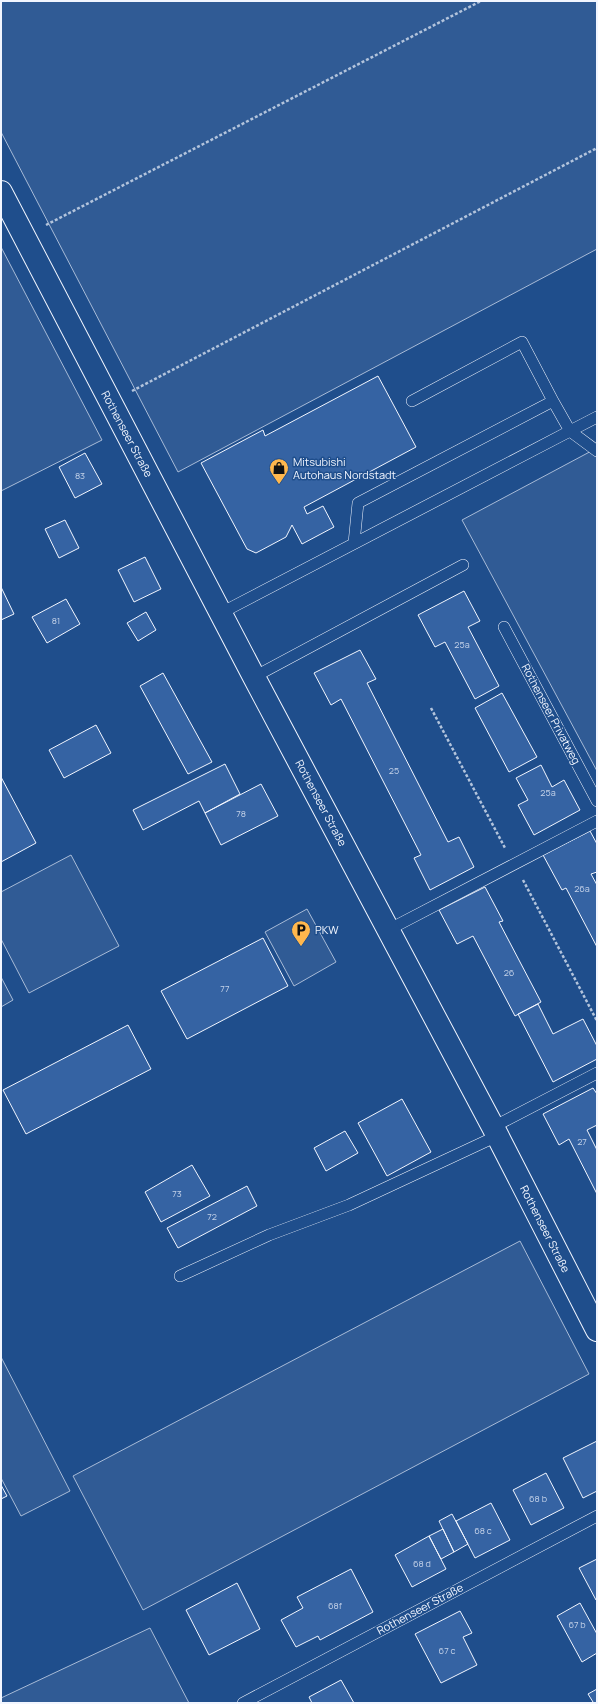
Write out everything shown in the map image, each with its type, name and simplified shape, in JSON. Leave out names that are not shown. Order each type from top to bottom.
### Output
[{"type":"street","name":"Rothenseer Straße","points":[[1,192],[254,677],[495,1132],[597,1330]]},
{"type":"lane","points":[[412,401],[522,342],[570,431],[597,451]]},
{"type":"lane","points":[[354,543],[358,503],[554,401]]},
{"type":"lane","points":[[221,613],[597,417]]},
{"type":"lane","points":[[254,677],[463,565]]},
{"type":"lane","name":"Rothenseer Privatweg","points":[[504,627],[597,801]]},
{"type":"lane","points":[[388,930],[597,821]]},
{"type":"lane","points":[[180,1276],[269,1235],[349,1205],[495,1132],[597,1073]]},
{"type":"lane","name":"Rothenseer Straße","points":[[243,1703],[597,1516]]},
{"type":"path","points":[[24,236],[481,1]]},
{"type":"path","points":[[110,402],[597,148]]},
{"type":"shaded area","points":[[1,1],[597,1],[597,249],[178,472],[1,132]]},
{"type":"shaded area","points":[[1,247],[102,440],[1,491]]},
{"type":"shaded area","points":[[597,448],[597,771],[462,520]]},
{"type":"shaded area","points":[[71,855],[119,946],[29,993],[1,939],[1,892]]},
{"type":"shaded area","name":"PKW","points":[[307,909],[336,962],[294,986],[265,932]]},
{"type":"shaded area","points":[[1,977],[13,1000],[1,1007]]},
{"type":"shaded area","points":[[520,1241],[589,1374],[143,1610],[73,1476]]},
{"type":"shaded area","points":[[1,1357],[70,1491],[21,1516],[1,1478]]},
{"type":"shaded area","points":[[150,1628],[189,1703],[1,1703],[1,1698]]},
{"type":"building","name":"Mitsubishi Autohaus Nordstadt","points":[[378,376],[416,447],[304,507],[307,514],[323,506],[334,527],[302,544],[292,525],[286,537],[256,553],[247,549],[201,463],[263,430],[265,436]]},
{"type":"building","points":[[85,453],[102,484],[75,498],[59,467]]},
{"type":"building","points":[[65,520],[79,548],[59,558],[45,529]]},
{"type":"building","points":[[145,557],[161,589],[134,602],[118,570]]},
{"type":"building","points":[[1,587],[14,614],[1,620]]},
{"type":"building","points":[[464,591],[480,621],[468,627],[499,686],[475,699],[445,642],[435,647],[418,615]]},
{"type":"building","points":[[66,599],[80,624],[47,643],[32,617]]},
{"type":"building","points":[[146,612],[156,630],[138,641],[127,623]]},
{"type":"building","points":[[360,650],[376,679],[367,683],[448,842],[459,837],[474,867],[430,890],[414,858],[421,855],[341,699],[331,705],[314,673]]},
{"type":"building","points":[[163,673],[212,762],[188,774],[140,686]]},
{"type":"building","points":[[502,693],[537,757],[509,772],[475,708]]},
{"type":"building","points":[[96,725],[111,753],[64,778],[49,750]]},
{"type":"building","points":[[225,764],[240,794],[205,813],[199,801],[143,830],[133,810]]},
{"type":"building","points":[[541,765],[552,787],[564,780],[580,810],[534,835],[518,805],[528,800],[516,778]]},
{"type":"building","points":[[1,777],[36,843],[1,862]]},
{"type":"building","points":[[261,784],[278,816],[221,845],[205,813]]},
{"type":"building","points":[[590,831],[597,844],[597,872],[591,874],[597,885],[597,947],[566,888],[562,890],[543,855]]},
{"type":"building","points":[[485,887],[503,921],[499,922],[541,1002],[515,1016],[473,936],[457,944],[439,910]]},
{"type":"building","points":[[263,938],[288,986],[187,1039],[161,991]]},
{"type":"building","points":[[538,1004],[553,1034],[583,1019],[597,1046],[597,1059],[553,1082],[518,1014]]},
{"type":"building","points":[[128,1025],[151,1069],[26,1134],[3,1090]]},
{"type":"building","points":[[593,1088],[597,1094],[597,1125],[587,1130],[597,1150],[597,1194],[569,1139],[559,1145],[543,1114]]},
{"type":"building","points":[[402,1099],[431,1152],[387,1176],[358,1123]]},
{"type":"building","points":[[345,1131],[358,1153],[326,1171],[314,1148]]},
{"type":"building","points":[[192,1165],[210,1196],[161,1222],[145,1192]]},
{"type":"building","points":[[247,1186],[257,1206],[178,1248],[167,1228]]},
{"type":"building","points":[[597,1441],[597,1491],[583,1498],[563,1458]]},
{"type":"building","points":[[546,1473],[564,1508],[531,1525],[513,1490]]},
{"type":"building","points":[[1,1485],[7,1496],[1,1499]]},
{"type":"building","points":[[491,1503],[510,1540],[475,1558],[456,1521]]},
{"type":"building","points":[[452,1514],[468,1544],[454,1552],[439,1521]]},
{"type":"building","points":[[443,1529],[454,1552],[441,1559],[429,1536]]},
{"type":"building","points":[[429,1536],[446,1569],[412,1587],[395,1555]]},
{"type":"building","points":[[597,1559],[597,1600],[596,1600],[579,1568]]},
{"type":"building","points":[[351,1569],[373,1612],[320,1640],[318,1636],[296,1647],[281,1620],[303,1608],[297,1597]]},
{"type":"building","points":[[237,1583],[260,1629],[209,1655],[186,1610]]},
{"type":"building","points":[[580,1603],[597,1634],[597,1653],[582,1662],[557,1616]]},
{"type":"building","points":[[460,1611],[472,1633],[463,1637],[477,1665],[441,1683],[415,1634]]},
{"type":"building","points":[[341,1680],[354,1703],[312,1703],[309,1697]]},
{"type":"building","points":[[597,1689],[597,1703],[591,1703],[593,1702],[588,1694]]},
{"type":"place","name":"Mitsubishi Autohaus Nordstadt","points":[[279,485]]},
{"type":"place","name":"PKW","points":[[301,947]]}]
